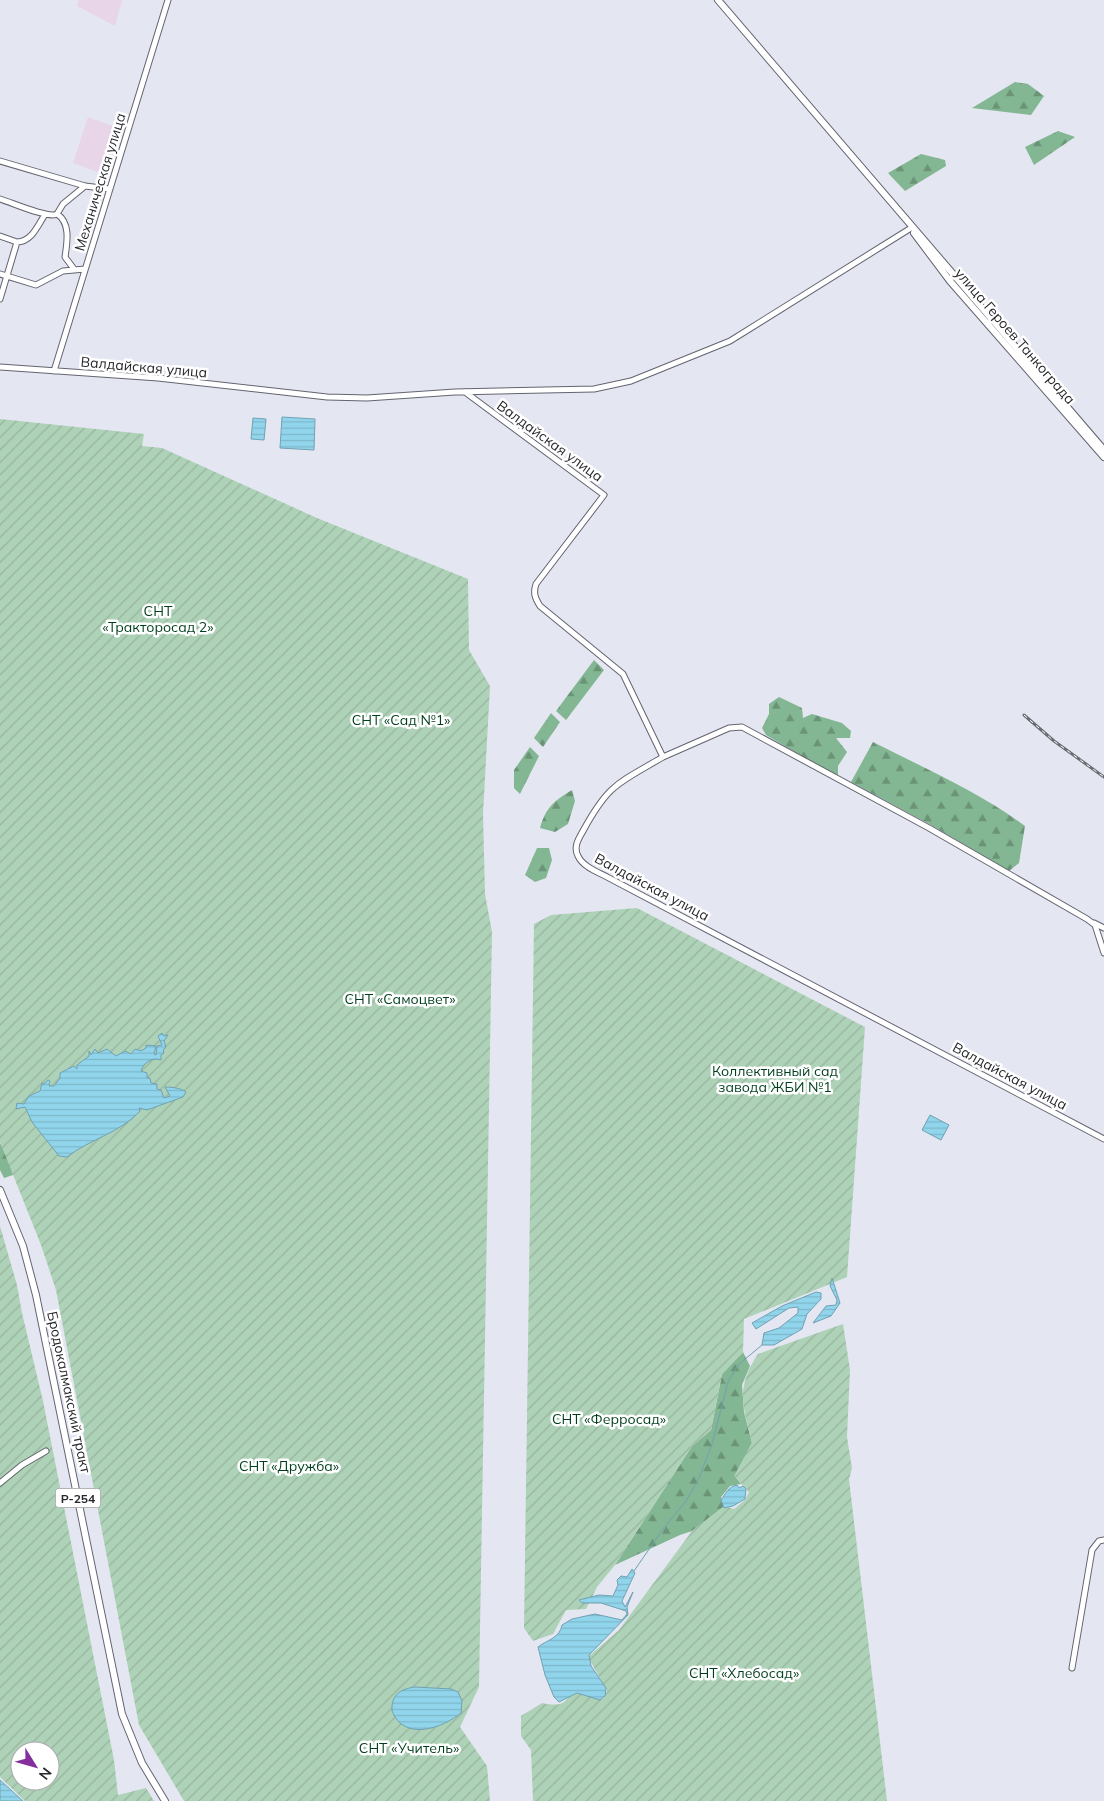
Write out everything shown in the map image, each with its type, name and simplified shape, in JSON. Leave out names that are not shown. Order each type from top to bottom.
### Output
[{"type":"main road","name":"улица Героев Танкограда","points":[[718,0],[911,228],[1104,450]]},
{"type":"main road","name":"улица Героев Танкограда","points":[[911,228],[916,238],[950,281],[1104,458]]},
{"type":"main road","name":"Бродокалмакский тракт","points":[[0,1190],[23,1246],[36,1295],[122,1714],[142,1763],[165,1801]]},
{"type":"street","name":"Механическая улица","points":[[54,371],[168,0]]},
{"type":"street","points":[[0,161],[85,186],[110,189]]},
{"type":"street","points":[[0,199],[26,207],[44,216],[53,216],[57,214],[63,204],[85,186]]},
{"type":"street","points":[[57,214],[66,226],[68,234],[65,257],[74,269]]},
{"type":"street","points":[[0,236],[17,242],[24,242],[44,216]]},
{"type":"street","name":"Валдайская улица","points":[[0,367],[158,378],[327,397],[367,398],[465,392],[594,389],[632,381],[730,341],[911,228]]},
{"type":"street","points":[[0,299],[17,242]]},
{"type":"street","points":[[0,274],[36,285],[41,284],[54,274],[85,268]]},
{"type":"street","name":"Валдайская улица","points":[[465,392],[604,495],[536,584],[534,591],[540,606],[623,674],[663,757],[613,786],[596,806],[576,846],[578,858],[584,864],[1104,1139]]},
{"type":"street","points":[[663,757],[729,728],[742,727],[928,828],[1104,928]]},
{"type":"street","points":[[1087,919],[1095,925],[1104,953]]},
{"type":"street","points":[[0,1482],[22,1465],[46,1451]]},
{"type":"street","points":[[1072,1668],[1092,1550],[1100,1541],[1104,1540]]},
{"type":"shaded area","points":[[79,0],[122,0],[115,26],[77,6]]},
{"type":"shaded area","points":[[88,117],[118,128],[102,174],[73,163]]},
{"type":"green space","points":[[1015,82],[1028,84],[1044,96],[1031,115],[972,108]]},
{"type":"green space","points":[[1058,131],[1075,137],[1034,165],[1025,147]]},
{"type":"green space","points":[[921,154],[945,160],[946,166],[905,191],[888,173]]},
{"type":"green space","points":[[0,419],[144,434],[142,446],[162,448],[317,518],[468,579],[469,650],[490,686],[483,814],[485,894],[492,932],[479,1687],[460,1727],[487,1766],[490,1801],[184,1801],[139,1725],[56,1290],[41,1245],[0,1142]]},
{"type":"green space","points":[[594,660],[604,670],[566,720],[556,711]]},
{"type":"green space","points":[[779,697],[802,708],[803,718],[812,714],[842,723],[851,731],[850,738],[836,738],[847,752],[838,766],[838,777],[766,735],[762,728],[769,714],[769,704]]},
{"type":"green space","points":[[551,713],[560,722],[543,747],[534,738]]},
{"type":"green space","points":[[873,742],[970,791],[1025,826],[1019,863],[1009,871],[931,825],[851,782]]},
{"type":"green space","points":[[530,747],[539,756],[520,794],[514,788],[514,770]]},
{"type":"green space","points":[[572,790],[575,801],[568,824],[555,832],[540,828],[545,815],[552,805]]},
{"type":"green space","points":[[537,848],[549,848],[552,860],[546,878],[535,882],[525,875]]},
{"type":"green space","name":"СНТ «Ферросад»","points":[[637,908],[865,1027],[847,1277],[744,1319],[743,1352],[722,1374],[711,1430],[692,1446],[615,1565],[597,1587],[586,1609],[566,1610],[553,1634],[533,1641],[524,1628],[534,924],[551,915]]},
{"type":"green space","points":[[0,1143],[10,1161],[13,1175],[4,1178],[0,1170]]},
{"type":"green space","points":[[0,1226],[17,1285],[43,1401],[114,1760],[118,1795],[146,1788],[154,1801],[25,1801],[15,1791],[60,1791],[60,1741],[10,1741],[10,1787],[0,1777]]},
{"type":"green space","name":"СНТ «Хлебосад»","points":[[843,1324],[850,1370],[847,1437],[852,1468],[849,1479],[887,1801],[533,1801],[531,1750],[521,1736],[521,1716],[542,1703],[560,1704],[572,1692],[603,1699],[607,1691],[588,1657],[619,1630],[692,1531],[724,1506],[734,1509],[745,1500],[749,1492],[734,1476],[752,1443],[743,1397],[746,1377],[758,1354]]},
{"type":"green space","points":[[743,1352],[750,1366],[742,1385],[744,1412],[752,1443],[735,1476],[741,1484],[730,1486],[721,1497],[725,1506],[692,1531],[615,1565],[692,1446],[711,1430],[722,1374]]},
{"type":"water","points":[[282,417],[315,419],[314,450],[280,448]]},
{"type":"water","points":[[253,418],[266,419],[264,440],[251,439]]},
{"type":"water","points":[[162,1033],[164,1036],[168,1035],[164,1041],[166,1047],[161,1055],[161,1060],[154,1059],[149,1061],[141,1071],[147,1073],[147,1078],[150,1078],[151,1083],[157,1084],[157,1089],[161,1090],[164,1098],[170,1096],[165,1087],[176,1088],[186,1092],[183,1097],[147,1110],[139,1108],[140,1111],[132,1119],[67,1157],[59,1156],[32,1122],[25,1107],[16,1109],[17,1103],[24,1104],[29,1096],[40,1091],[42,1083],[44,1084],[48,1080],[50,1081],[49,1086],[54,1086],[60,1078],[60,1073],[74,1066],[77,1069],[77,1065],[89,1056],[89,1051],[91,1055],[95,1049],[98,1053],[107,1049],[116,1056],[125,1051],[131,1054],[135,1049],[141,1051],[146,1048],[146,1045],[156,1046],[154,1054],[156,1055],[157,1046],[162,1045],[158,1036]]},
{"type":"water","points":[[930,1115],[949,1125],[941,1140],[922,1130]]},
{"type":"water","points":[[832,1278],[840,1303],[831,1316],[813,1323],[826,1306],[836,1305],[837,1300],[830,1286]]},
{"type":"water","points":[[816,1292],[821,1293],[821,1299],[807,1314],[802,1329],[774,1345],[762,1345],[764,1333],[779,1328],[798,1313],[798,1307],[789,1308],[756,1329],[752,1323],[782,1306]]},
{"type":"water","points":[[737,1485],[739,1488],[743,1486],[746,1489],[745,1499],[733,1506],[724,1508],[721,1500],[729,1489]]},
{"type":"water","points":[[632,1569],[635,1573],[622,1601],[625,1607],[633,1592],[627,1607],[628,1615],[589,1655],[591,1666],[606,1688],[605,1696],[600,1700],[577,1693],[559,1702],[554,1697],[545,1675],[538,1647],[556,1636],[562,1625],[572,1619],[595,1614],[622,1620],[627,1614],[626,1611],[601,1603],[582,1603],[579,1600],[599,1595],[613,1596],[618,1585],[617,1580],[621,1576],[627,1577]]},
{"type":"water","points":[[415,1687],[451,1689],[458,1692],[462,1701],[461,1713],[434,1727],[414,1729],[405,1726],[398,1721],[392,1711],[393,1701],[401,1691]]},
{"type":"water","points":[[0,1780],[23,1801],[0,1801]]},
{"type":"waterway","points":[[634,1571],[663,1529],[686,1501],[699,1478],[712,1444],[728,1382],[738,1365],[762,1345]]},
{"type":"railway","points":[[1024,715],[1054,741],[1104,777]]},
{"type":"park label","name":"СНТ «Тракторосад 2»","points":[[158,620]]},
{"type":"park label","name":"СНТ «Сад №1»","points":[[401,720]]},
{"type":"park label","name":"СНТ «Самоцвет»","points":[[400,999]]},
{"type":"park label","name":"Коллективный сад завода ЖБИ №1","points":[[775,1080]]},
{"type":"park label","name":"СНТ «Дружба»","points":[[289,1466]]},
{"type":"park label","name":"СНТ «Учитель»","points":[[409,1748]]}]
